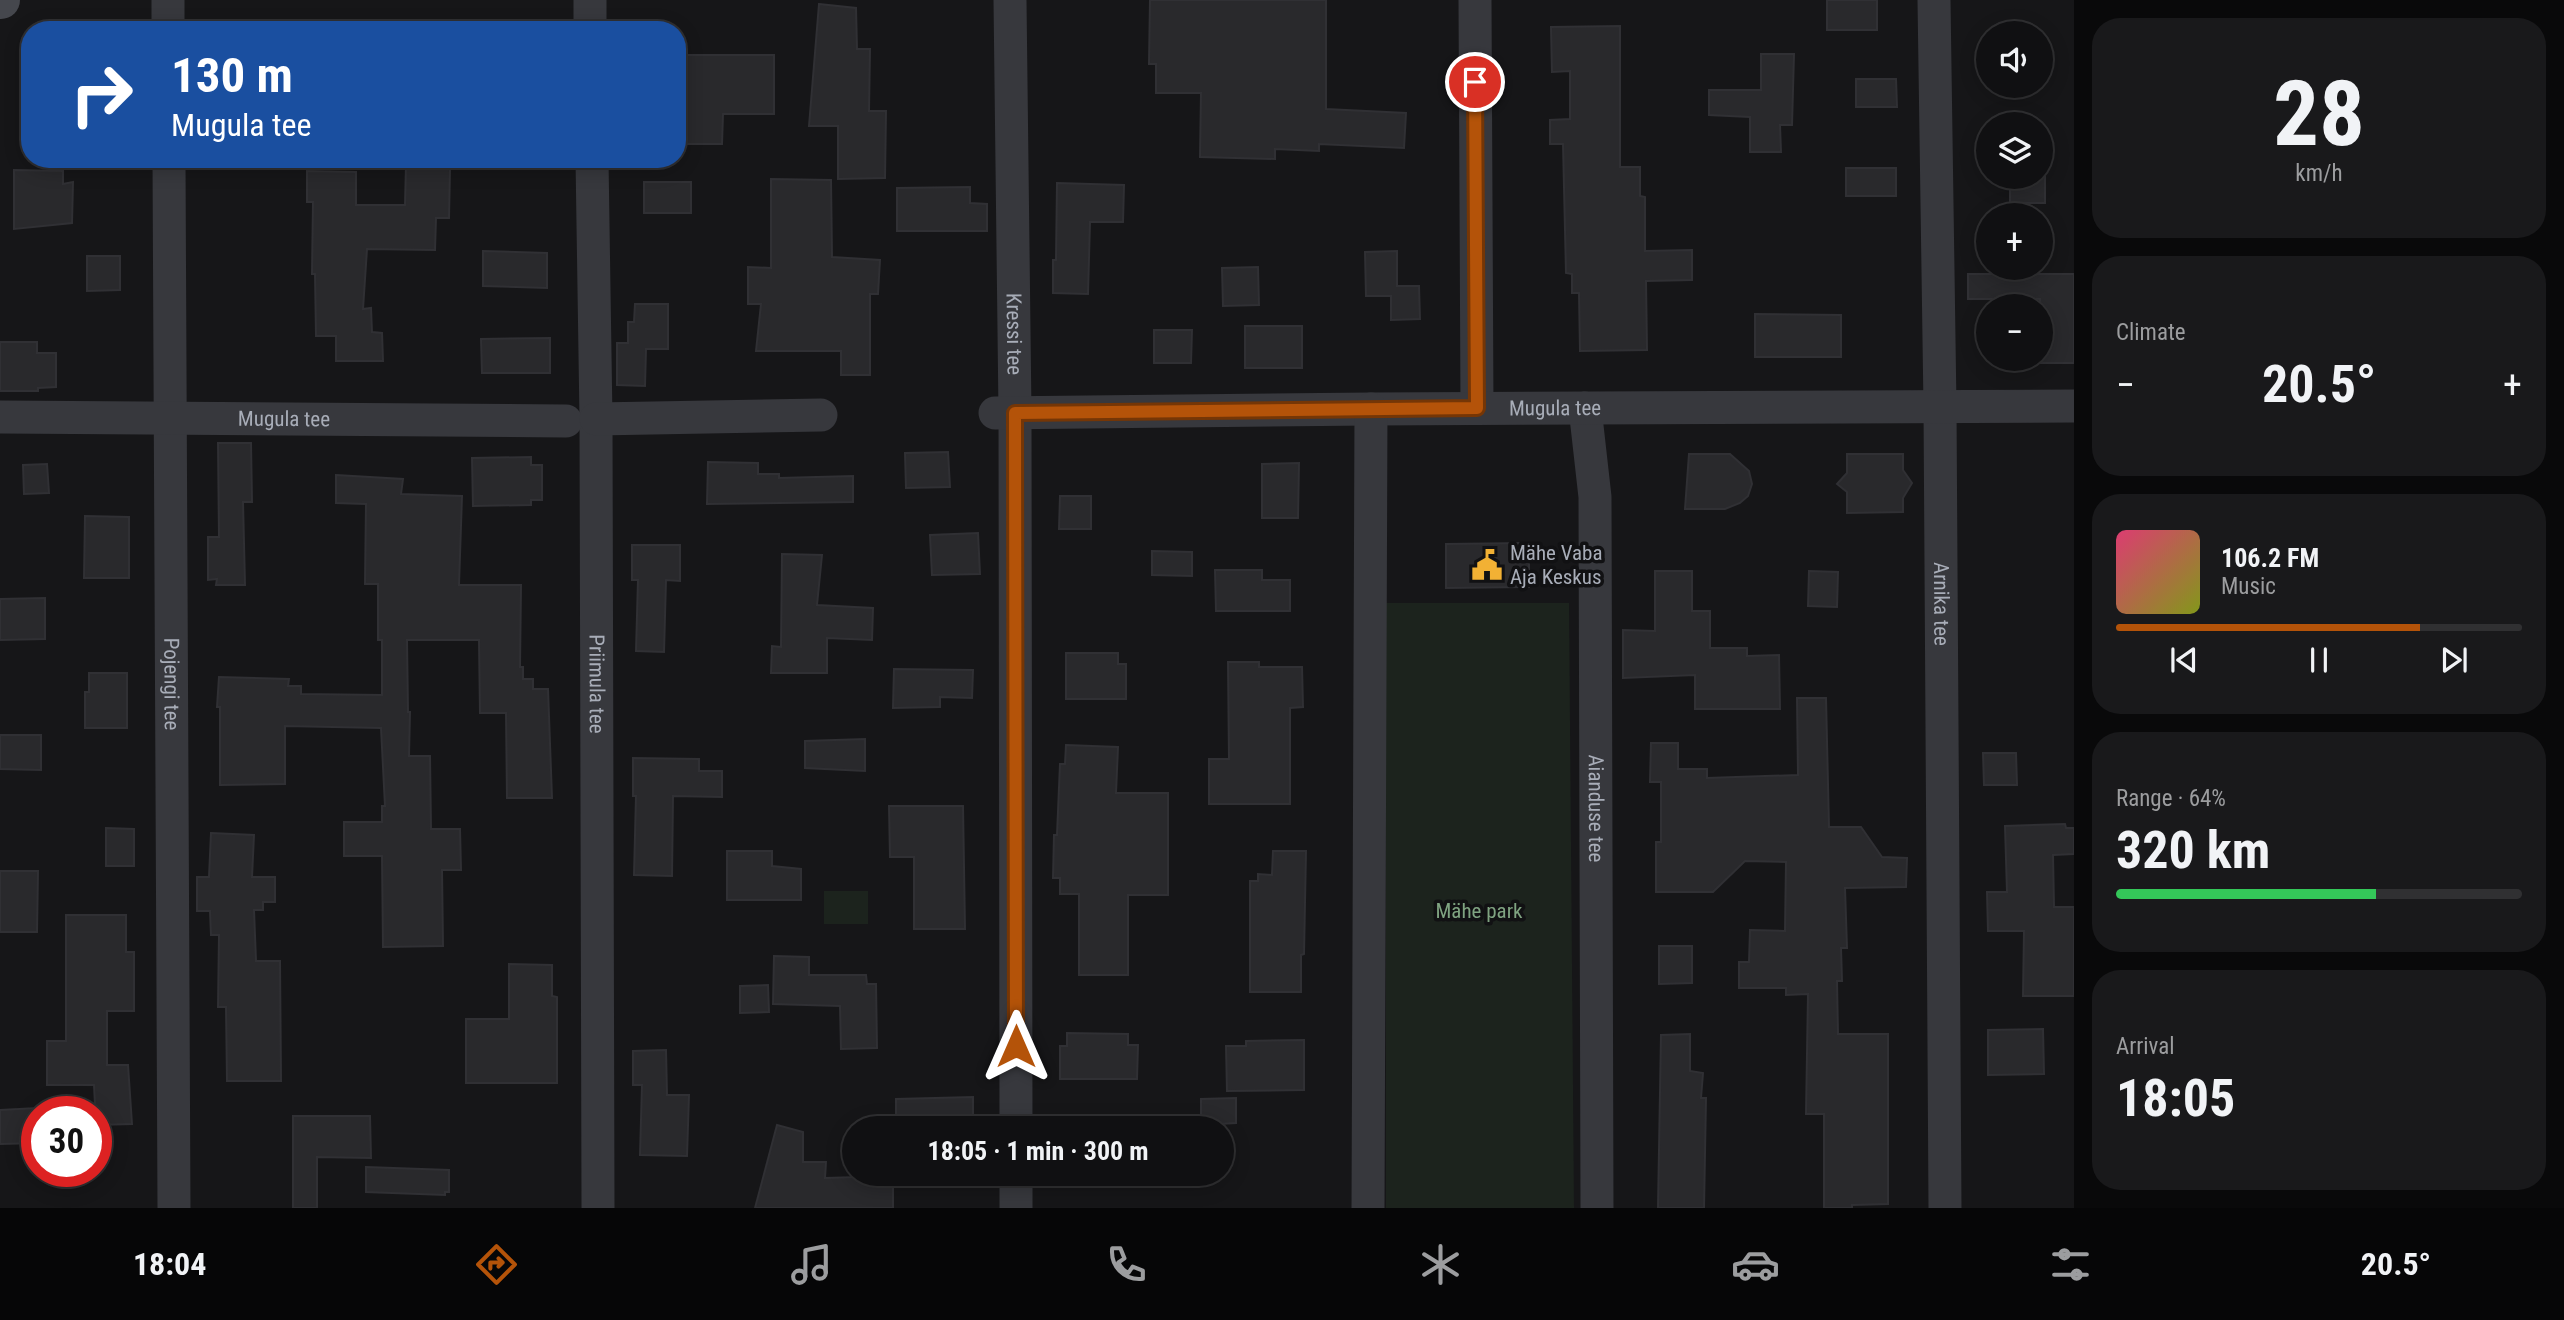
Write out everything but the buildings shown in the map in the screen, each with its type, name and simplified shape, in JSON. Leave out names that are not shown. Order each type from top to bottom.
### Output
[{"type":"street","points":[[168,0],[168,21]]},
{"type":"street","points":[[590,0],[590,21]]},
{"type":"street","name":"Kressi tee","points":[[1010,0],[1004,413],[1016,1116]]},
{"type":"street","points":[[1475,0],[1477,408]]},
{"type":"street","name":"Arnika tee","points":[[1934,0],[1940,408],[1945,1208]]},
{"type":"street","name":"Pojengi tee","points":[[169,168],[174,1208]]},
{"type":"street","name":"Priimula tee","points":[[592,168],[581,420],[598,1208]]},
{"type":"street","name":"Mugula tee","points":[[1004,413],[2074,406]]},
{"type":"street","name":"Aianduse tee","points":[[1585,408],[1595,497],[1597,1208]]},
{"type":"street","points":[[1368,1208],[1371,409]]},
{"type":"street","name":"Mugula tee","points":[[0,417],[172,420],[581,420],[821,415]]},
{"type":"street","points":[[1016,1186],[1016,1208]]},
{"type":"green space","name":"Mähe park","points":[[1386,603],[1569,603],[1574,1208],[1386,1208]]},
{"type":"green space","points":[[824,891],[868,891],[868,924],[824,924]]},
{"type":"place","name":"Mähe Vaba Aja Keskus","points":[[1487,565]]},
{"type":"route","points":[[1016,1046],[1015,413],[1477,408],[1475,82]]}]
